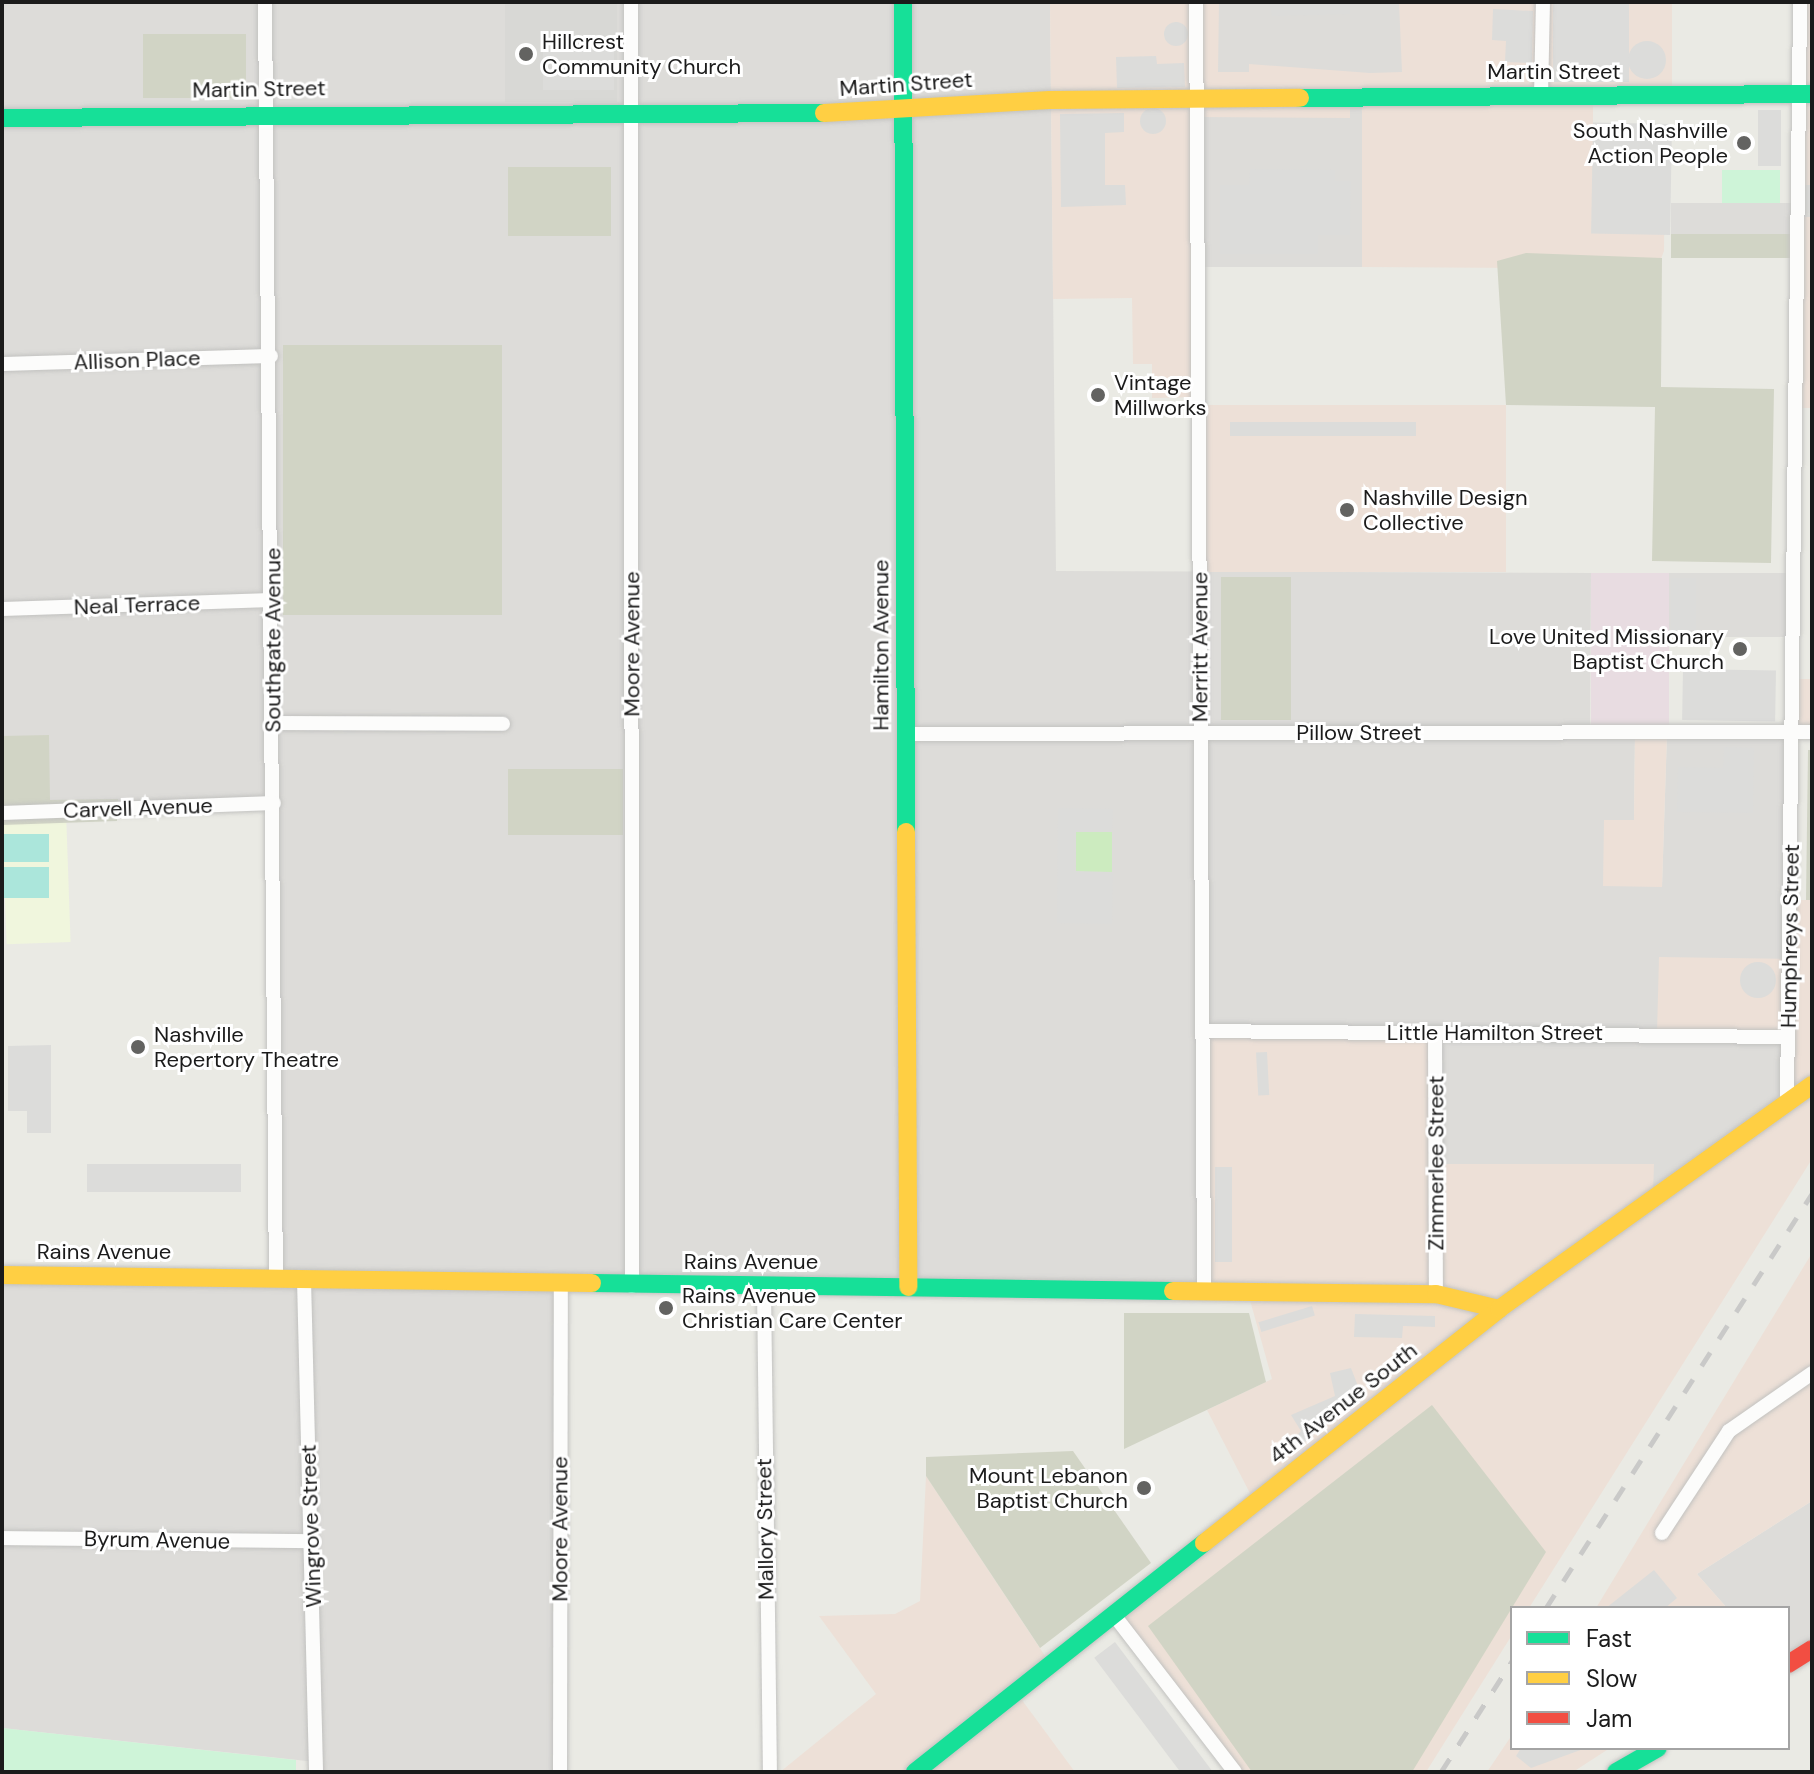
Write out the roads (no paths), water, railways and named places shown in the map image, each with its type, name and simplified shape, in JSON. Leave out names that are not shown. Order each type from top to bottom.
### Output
[{"type":"street","name":"Southgate Avenue","points":[[265,2],[271,356],[276,1277]]},
{"type":"street","name":"Moore Avenue","points":[[631,2],[632,1286]]},
{"type":"street","name":"Hamilton Avenue","points":[[903,2],[908,1287]]},
{"type":"street","name":"Merritt Avenue","points":[[1196,2],[1204,1293]]},
{"type":"street","points":[[1541,96],[1543,2]]},
{"type":"street","name":"Humphreys Street","points":[[1787,1101],[1805,94],[1800,2]]},
{"type":"street","name":"Martin Street","points":[[2,118],[265,112],[632,114],[1197,99],[1805,94]]},
{"type":"street","name":"Allison Place","points":[[2,364],[271,356]]},
{"type":"street","points":[[1797,408],[1812,413]]},
{"type":"street","name":"Neal Terrace","points":[[2,609],[272,600]]},
{"type":"street","points":[[273,723],[503,724]]},
{"type":"street","name":"Pillow Street","points":[[906,734],[1812,732]]},
{"type":"street","name":"Carvell Avenue","points":[[2,813],[274,803]]},
{"type":"street","name":"Little Hamilton Street","points":[[1202,1031],[1788,1037]]},
{"type":"street","name":"Zimmerlee Street","points":[[1435,1033],[1436,1294]]},
{"type":"street","name":"4th Avenue South","points":[[915,1772],[1499,1309],[1812,1085]]},
{"type":"street","name":"Rains Avenue","points":[[2,1275],[276,1277],[561,1286],[1436,1294],[1499,1309]]},
{"type":"street","name":"Wingrove Street","points":[[304,1279],[316,1772]]},
{"type":"street","name":"Moore Avenue","points":[[560,1772],[561,1286]]},
{"type":"street","name":"Mallory Street","points":[[764,1287],[770,1772]]},
{"type":"street","points":[[1662,1533],[1729,1431],[1812,1373]]},
{"type":"street","name":"Byrum Avenue","points":[[2,1538],[312,1541]]},
{"type":"street","points":[[1114,1615],[1235,1772]]},
{"type":"street","points":[[1790,1663],[1812,1649]]},
{"type":"street","points":[[1616,1772],[1654,1750]]},
{"type":"railway","points":[[1547,1606],[1812,1194]]},
{"type":"railway","points":[[1441,1772],[1510,1664]]},
{"type":"place","name":"Hillcrest Community Church","points":[[526,54]]},
{"type":"place","name":"South Nashville Action People","points":[[1744,143]]},
{"type":"place","name":"Vintage Millworks","points":[[1098,395]]},
{"type":"place","name":"Nashville Design Collective","points":[[1347,510]]},
{"type":"place","name":"Love United Missionary Baptist Church","points":[[1740,649]]},
{"type":"place","name":"Nashville Repertory Theatre","points":[[138,1047]]},
{"type":"place","name":"Rains Avenue Christian Care Center","points":[[666,1308]]},
{"type":"place","name":"Mount Lebanon Baptist Church","points":[[1144,1488]]}]
